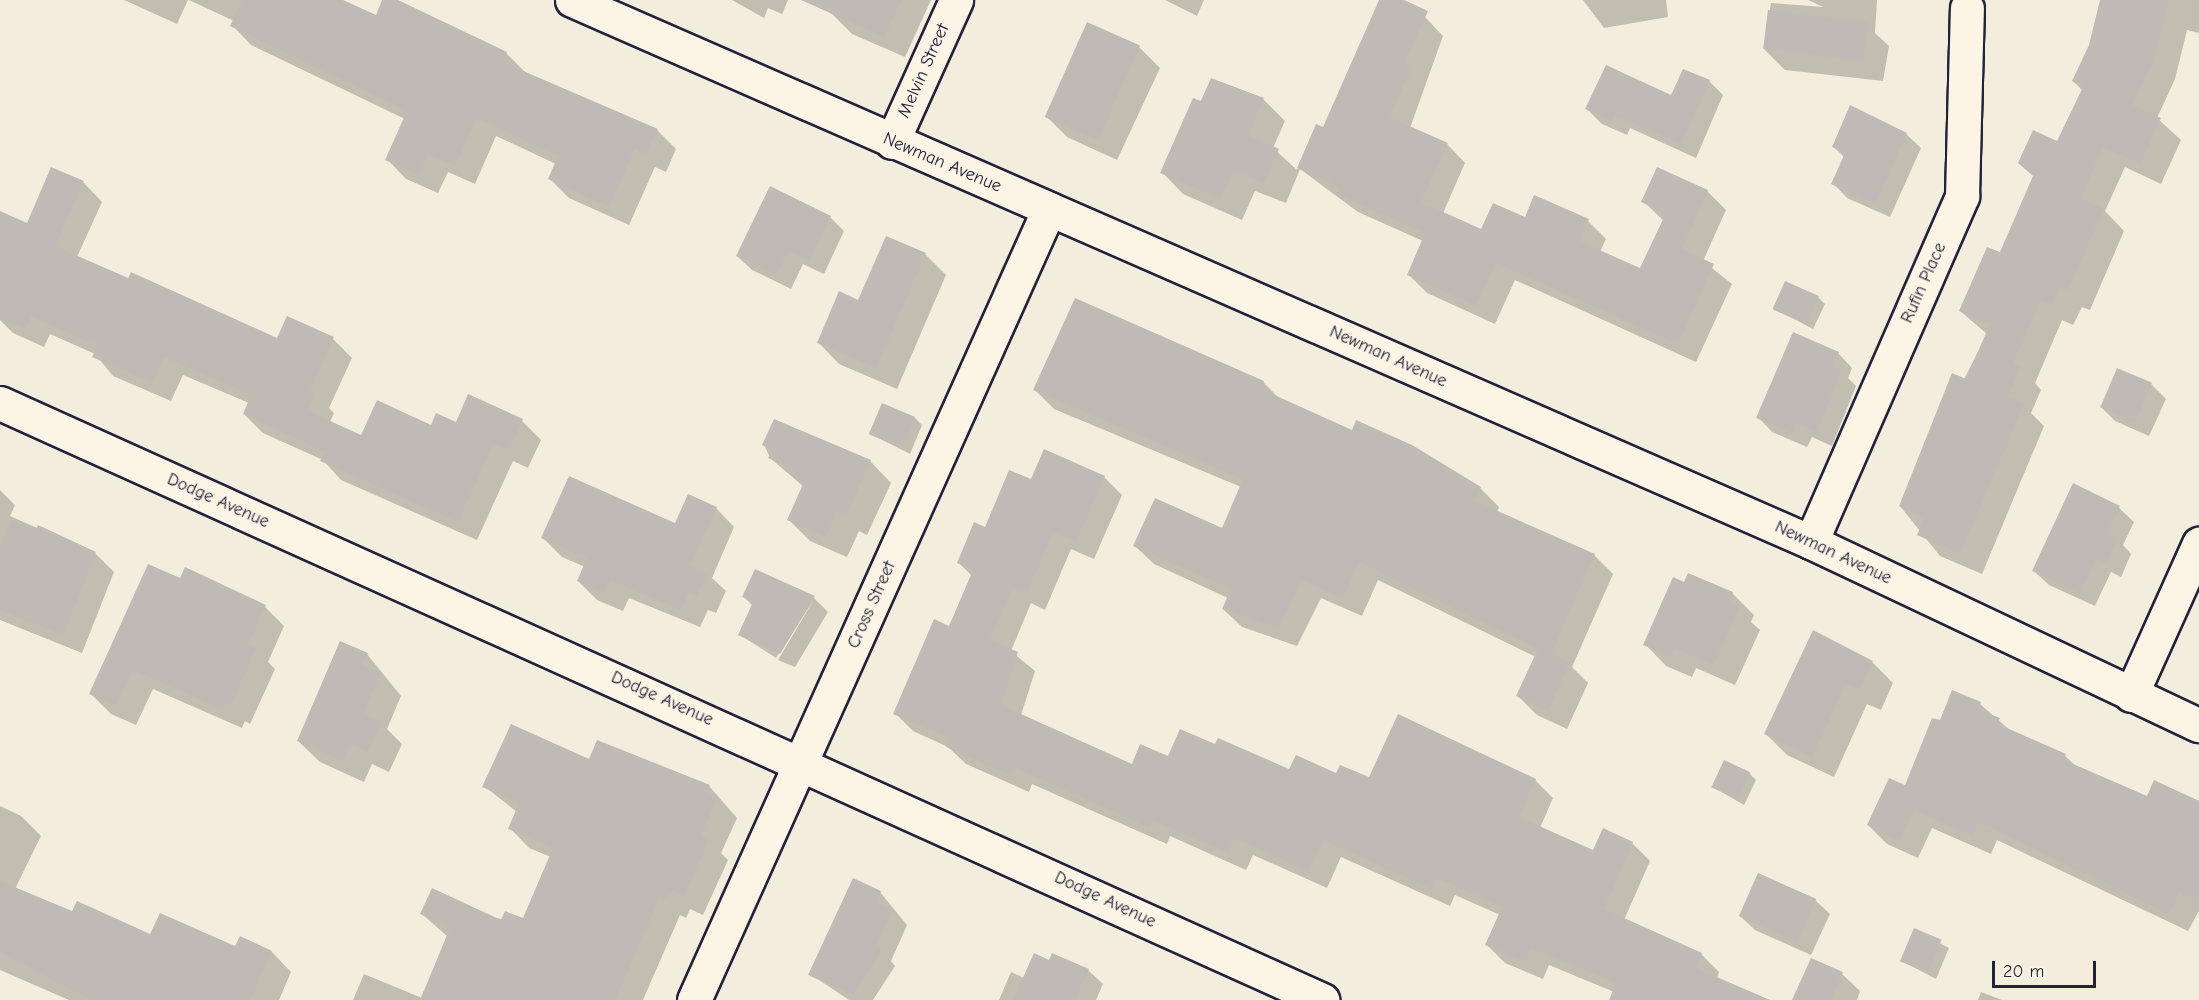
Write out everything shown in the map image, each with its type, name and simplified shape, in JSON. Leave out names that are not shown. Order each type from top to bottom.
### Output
[{"type":"street","name":"Newman Avenue","points":[[572,0],[892,142],[1811,542],[2131,695],[2199,725]]},
{"type":"street","name":"Melvin Street","points":[[892,142],[956,0]]},
{"type":"street","name":"Rufin Place","points":[[1811,542],[1962,196],[1967,8]]},
{"type":"street","name":"Cross Street","points":[[694,1000],[803,762],[1049,209]]},
{"type":"street","name":"Dodge Avenue","points":[[0,403],[803,762],[1322,1000]]},
{"type":"street","points":[[2131,695],[2199,544]]},
{"type":"building","points":[[242,0],[343,0],[376,15],[382,0],[398,0],[507,52],[502,62],[658,129],[646,154],[635,149],[609,207],[548,179],[558,156],[477,118],[455,166],[428,154],[419,175],[385,160],[407,111],[230,26]]},
{"type":"building","points":[[801,0],[901,0],[884,37]]},
{"type":"building","points":[[1379,0],[1404,0],[1428,11],[1405,61],[1410,72],[1389,117],[1448,143],[1421,202],[1481,229],[1493,203],[1525,217],[1534,195],[1589,219],[1579,241],[1640,268],[1666,213],[1641,202],[1657,167],[1708,190],[1682,249],[1714,264],[1678,344],[1496,263],[1476,306],[1407,275],[1425,233],[1337,194],[1339,189],[1326,180],[1297,168],[1316,124],[1323,127]]},
{"type":"building","points":[[2100,0],[2168,0],[2155,58],[2132,105],[2161,118],[2140,164],[2103,147],[2081,198],[2104,209],[2068,290],[2060,287],[2052,305],[2041,300],[2013,364],[2021,367],[2008,396],[2024,404],[1960,554],[1917,535],[1924,518],[1899,506],[1952,373],[1966,379],[1990,324],[1959,311],[1987,247],[2000,252],[2033,176],[2018,163],[2033,130],[2057,141],[2083,87],[2072,81],[2089,45]]},
{"type":"building","points":[[1768,10],[1868,22],[1863,61],[1763,49]]},
{"type":"building","points":[[1087,22],[1140,46],[1098,141],[1045,117]]},
{"type":"building","points":[[1606,65],[1671,95],[1683,69],[1710,80],[1681,144],[1615,115],[1612,121],[1585,109]]},
{"type":"building","points":[[1211,78],[1264,98],[1248,136],[1279,149],[1264,183],[1233,171],[1221,199],[1160,173],[1193,98],[1201,101]]},
{"type":"building","points":[[1850,105],[1907,133],[1876,204],[1831,184],[1845,153],[1832,147]]},
{"type":"building","points":[[51,167],[84,181],[55,246],[128,278],[131,272],[277,338],[287,316],[334,337],[310,391],[316,393],[308,411],[361,435],[377,400],[431,425],[436,413],[456,422],[468,394],[523,419],[509,450],[494,443],[458,522],[320,461],[325,452],[243,414],[251,395],[164,357],[152,383],[92,357],[98,346],[31,316],[25,329],[0,318],[0,211],[27,223]]},
{"type":"building","points":[[770,186],[831,216],[809,260],[788,251],[776,275],[736,256]]},
{"type":"building","points":[[886,236],[926,253],[876,368],[817,343],[839,291],[858,300]]},
{"type":"building","points":[[1785,281],[1819,296],[1806,324],[1772,309]]},
{"type":"building","points":[[1075,298],[1264,381],[1261,389],[1352,430],[1356,420],[1412,445],[1481,487],[1475,501],[1595,554],[1551,654],[1570,663],[1548,711],[1516,696],[1538,649],[1359,562],[1343,598],[1302,580],[1278,628],[1222,609],[1231,589],[1133,546],[1155,498],[1222,528],[1243,479],[1033,390]]},
{"type":"building","points":[[1793,332],[1839,352],[1833,366],[1842,370],[1817,432],[1797,423],[1793,433],[1756,418]]},
{"type":"building","points":[[2117,368],[2152,383],[2135,422],[2100,408]]},
{"type":"building","points":[[882,403],[915,417],[902,448],[869,434]]},
{"type":"building","points":[[774,419],[871,460],[846,515],[837,511],[826,537],[787,520],[804,482],[790,475],[793,469],[768,458],[772,450],[762,445]]},
{"type":"building","points":[[1044,449],[1105,476],[1076,542],[1053,532],[1027,593],[1013,586],[990,640],[1018,652],[1001,705],[1132,764],[1140,744],[1168,756],[1180,729],[1215,744],[1218,738],[1289,769],[1296,755],[1336,773],[1340,765],[1369,777],[1398,714],[1536,779],[1519,817],[1593,850],[1603,828],[1633,842],[1604,909],[1702,953],[1696,968],[1770,1000],[1609,1000],[1616,983],[1531,948],[1525,962],[1485,945],[1502,907],[1437,878],[1432,889],[1323,840],[1309,871],[1234,838],[1228,853],[1152,820],[1148,827],[1014,767],[1011,775],[946,747],[950,738],[893,714],[934,619],[949,626],[973,570],[957,563],[974,522],[985,527],[1009,470],[1031,479]]},
{"type":"building","points":[[569,476],[675,523],[688,494],[717,507],[691,565],[708,572],[697,596],[689,592],[681,610],[610,580],[605,593],[577,581],[587,558],[541,538]]},
{"type":"building","points":[[2073,483],[2120,506],[2107,534],[2118,538],[2106,564],[2096,559],[2080,593],[2032,571]]},
{"type":"building","points":[[11,520],[36,530],[38,525],[96,552],[63,635],[0,610],[0,548]]},
{"type":"building","points":[[148,564],[180,578],[185,567],[266,605],[248,644],[256,648],[231,706],[225,703],[222,709],[133,670],[116,706],[89,694]]},
{"type":"building","points":[[755,569],[815,596],[780,654],[738,635],[753,602],[742,597]]},
{"type":"building","points":[[1688,573],[1733,592],[1730,603],[1739,608],[1714,665],[1674,648],[1671,657],[1643,645],[1673,577],[1684,582]]},
{"type":"building","points":[[1813,630],[1873,661],[1859,690],[1846,684],[1812,757],[1764,734]]},
{"type":"building","points":[[340,641],[368,653],[362,665],[381,673],[363,714],[381,722],[368,752],[350,744],[343,761],[297,741]]},
{"type":"building","points":[[1952,690],[1981,702],[1978,709],[2000,718],[1998,724],[2066,754],[2064,760],[2147,796],[2154,780],[2199,801],[2199,901],[2179,892],[2169,914],[1978,822],[1972,836],[1914,810],[1899,841],[1867,825],[1889,778],[1905,785],[1932,718],[1940,720]]},
{"type":"building","points":[[511,724],[589,759],[597,740],[710,785],[706,792],[718,797],[701,835],[709,839],[684,896],[670,890],[666,899],[660,897],[615,1000],[420,1000],[450,928],[420,914],[432,888],[501,920],[505,911],[523,918],[553,848],[508,829],[519,803],[482,787]]},
{"type":"building","points":[[1724,760],[1750,772],[1738,799],[1711,787]]},
{"type":"building","points":[[1758,873],[1816,899],[1797,942],[1739,916]]},
{"type":"building","points":[[853,878],[881,891],[876,902],[893,910],[876,947],[882,950],[853,995],[808,975]]},
{"type":"building","points":[[0,881],[72,911],[77,901],[150,934],[160,913],[235,946],[240,936],[272,951],[250,1000],[91,1000],[0,952]]},
{"type":"building","points":[[1914,928],[1942,940],[1928,973],[1900,961]]},
{"type":"building","points":[[1034,953],[1049,960],[1052,953],[1089,969],[1075,1000],[1013,1000]]},
{"type":"building","points":[[1811,958],[1843,972],[1831,1000],[1792,1000]]}]
